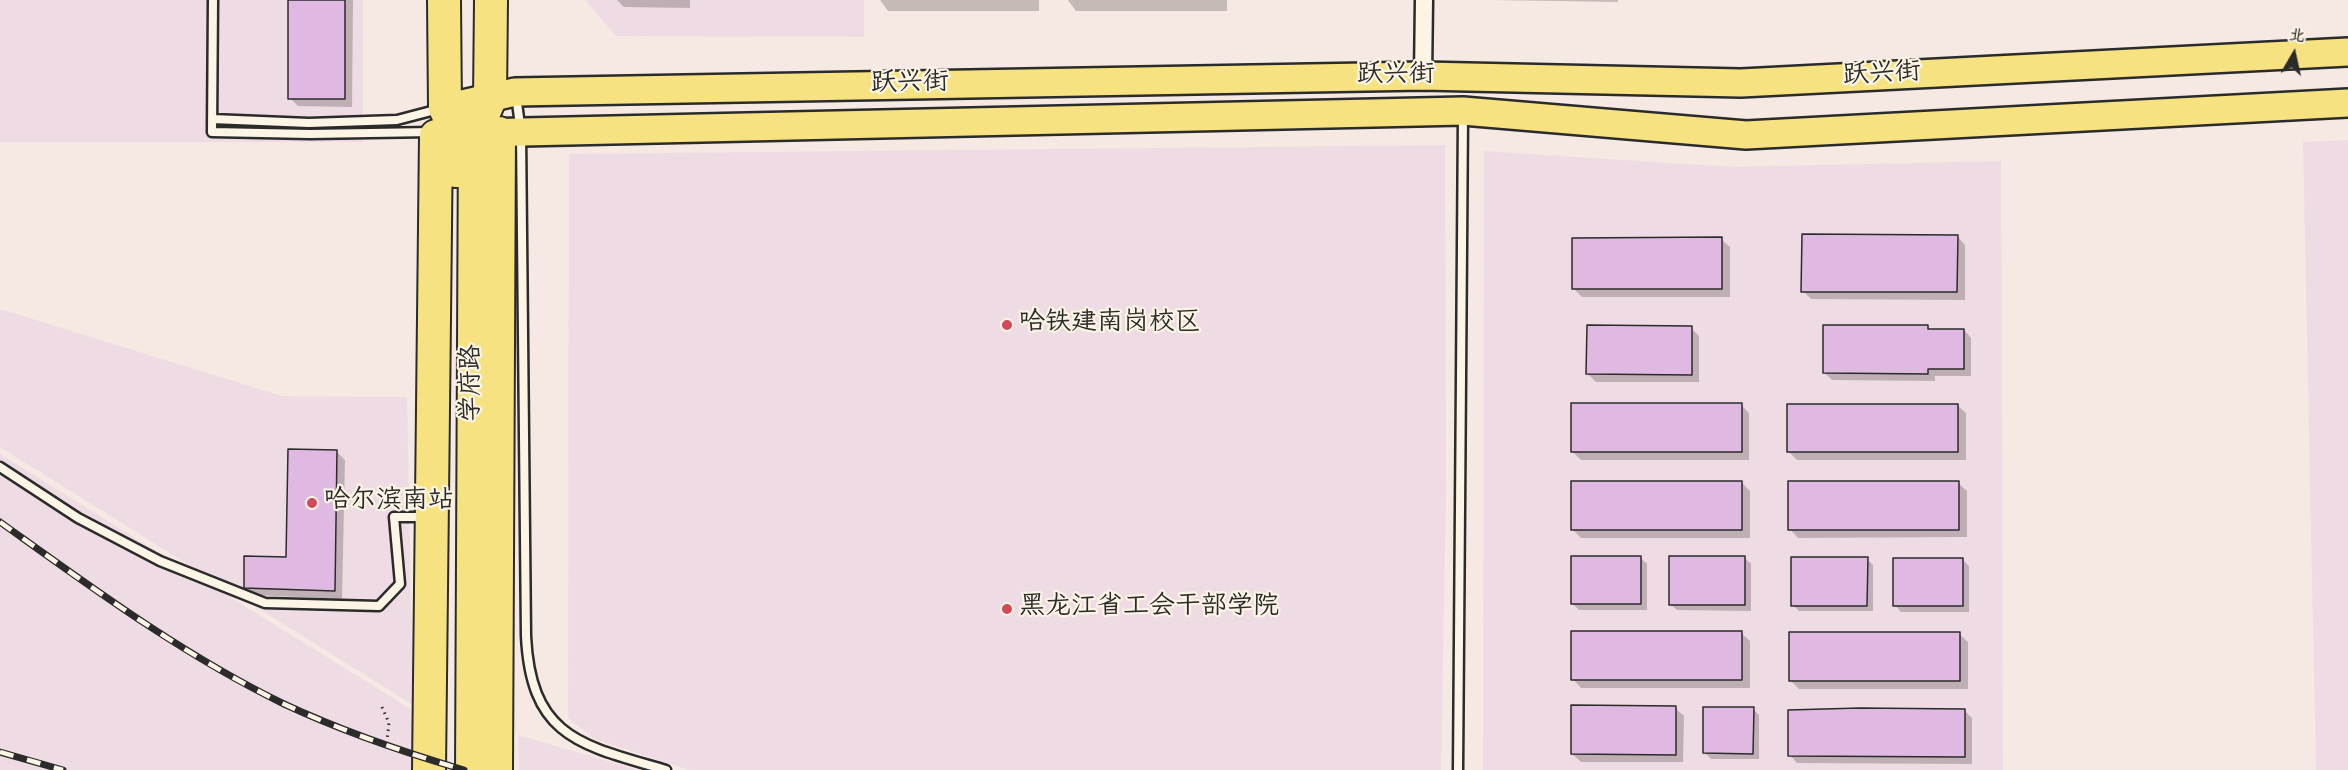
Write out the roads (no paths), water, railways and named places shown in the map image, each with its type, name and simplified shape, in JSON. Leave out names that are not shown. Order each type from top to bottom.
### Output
[{"type":"highway","name":"学府路","points":[[444,0],[472,129],[472,770]]},
{"type":"highway","name":"学府路","points":[[452,770],[472,129],[503,95],[491,0]]},
{"type":"highway","points":[[429,770],[431,517],[472,129]]},
{"type":"highway","points":[[472,129],[496,770]]},
{"type":"main road","name":"跃兴街","points":[[503,95],[1423,76],[1741,83],[2348,52]]},
{"type":"main road","name":"跃兴街","points":[[472,129],[1463,111],[1746,135],[2348,103]]},
{"type":"street","points":[[1423,76],[1424,0]]},
{"type":"lane","points":[[213,0],[212,132],[310,134],[472,129],[503,95]]},
{"type":"lane","points":[[1458,770],[1463,111]]},
{"type":"lane","points":[[212,119],[309,123],[397,120],[472,129]]},
{"type":"lane","points":[[472,129],[530,678],[544,710],[573,739],[602,751],[666,770]]},
{"type":"lane","points":[[0,467],[78,518],[160,561],[266,603],[378,606],[400,584],[394,517],[431,517]]},
{"type":"railway","points":[[0,522],[138,619],[247,685],[284,704],[350,732],[464,770]]},
{"type":"railway","points":[[0,752],[63,770]]},
{"type":"place","name":"哈铁建南岗校区","points":[[1007,325]]},
{"type":"place","name":"哈尔滨南站","points":[[312,503]]},
{"type":"place","name":"黑龙江省工会干部学院","points":[[1007,609]]}]
